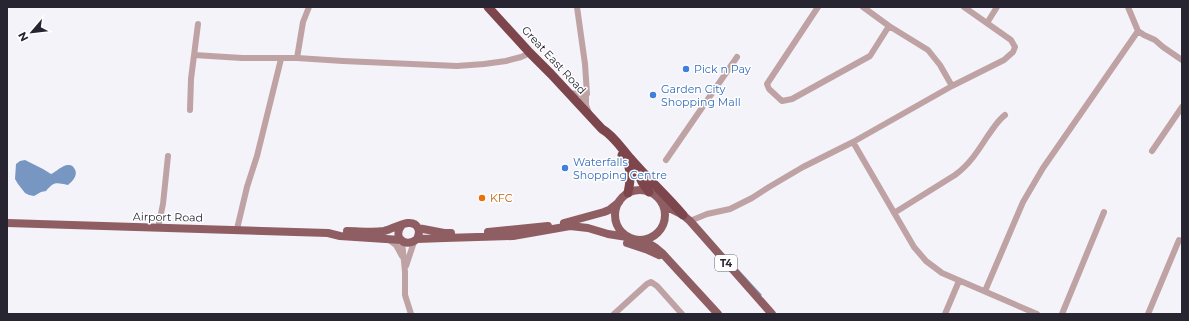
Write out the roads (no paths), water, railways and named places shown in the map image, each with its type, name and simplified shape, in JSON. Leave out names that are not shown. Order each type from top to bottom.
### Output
[{"type":"highway","name":"Great East Road","points":[[488,7],[602,129],[610,135],[686,218]]},
{"type":"highway","name":"Great East Road","points":[[602,129],[605,135],[628,163],[631,176],[628,193]]},
{"type":"highway","name":"Great East Road","points":[[630,158],[642,182],[649,192]]},
{"type":"main road","points":[[416,241],[420,232],[415,224],[407,223],[402,225],[398,231],[399,236],[401,240],[407,243],[444,238],[513,236],[570,226],[588,228],[608,234],[643,240],[652,237],[659,231],[664,223],[665,214],[660,199],[649,192],[638,190],[628,193],[609,210],[567,222],[495,232],[444,233],[418,228]]},
{"type":"main road","points":[[619,202],[615,217],[621,232],[627,237]]},
{"type":"main road","name":"T4","points":[[663,205],[686,218]]},
{"type":"main road","name":"Great East Road","points":[[686,218],[772,314]]},
{"type":"main road","name":"Airport Road","points":[[7,223],[328,233],[341,231],[384,231],[402,225]]},
{"type":"main road","name":"Airport Road","points":[[328,233],[340,236],[401,240]]},
{"type":"main road","points":[[608,234],[616,239],[648,250],[669,260]]},
{"type":"main road","points":[[643,240],[656,248],[669,260],[718,314]]},
{"type":"street","points":[[297,58],[303,22],[309,7]]},
{"type":"street","points":[[577,7],[586,104],[589,114]]},
{"type":"street","points":[[818,7],[767,84],[769,89],[782,101],[792,99],[870,56],[889,26]]},
{"type":"street","points":[[863,7],[889,26],[928,50],[940,65],[952,86]]},
{"type":"street","points":[[686,218],[730,209],[752,198],[803,167],[853,142],[952,86],[1004,60],[1013,52],[1014,47],[1011,40],[964,7]]},
{"type":"street","points":[[987,23],[997,7]]},
{"type":"street","points":[[1128,7],[1138,31],[1155,40],[1182,60]]},
{"type":"street","points":[[190,110],[191,79],[198,24]]},
{"type":"street","points":[[985,291],[1030,189],[1138,31]]},
{"type":"street","points":[[194,55],[242,58],[297,58],[457,66],[506,61],[530,53]]},
{"type":"street","points":[[666,160],[737,57]]},
{"type":"street","points":[[237,229],[281,59]]},
{"type":"street","points":[[569,93],[586,93]]},
{"type":"street","points":[[577,102],[586,93]]},
{"type":"street","points":[[1152,151],[1182,107]]},
{"type":"street","points":[[894,213],[964,169],[979,150],[999,119],[1005,115]]},
{"type":"street","points":[[853,142],[914,247],[926,261],[938,270],[960,281],[1034,313]]},
{"type":"street","points":[[158,228],[168,156]]},
{"type":"street","points":[[1062,314],[1104,212]]},
{"type":"street","points":[[388,239],[396,245],[404,263]]},
{"type":"street","points":[[401,240],[405,272],[405,295],[411,314]]},
{"type":"street","points":[[1148,314],[1179,240]]},
{"type":"street","points":[[405,272],[410,252],[416,241]]},
{"type":"street","points":[[945,314],[960,281]]},
{"type":"street","points":[[614,314],[651,282],[655,283],[682,314]]},
{"type":"water","points":[[25,160],[51,174],[64,166],[70,165],[75,170],[76,175],[68,185],[56,184],[46,191],[34,196],[29,195],[25,193],[15,179],[16,164]]},
{"type":"waterway","points":[[738,270],[761,295]]},
{"type":"place","name":"Pick n Pay","points":[[686,69]]},
{"type":"place","name":"Garden City Shopping Mall","points":[[653,95]]},
{"type":"place","name":"Waterfalls Shopping Centre","points":[[565,168]]},
{"type":"place","name":"KFC","points":[[482,198]]}]
